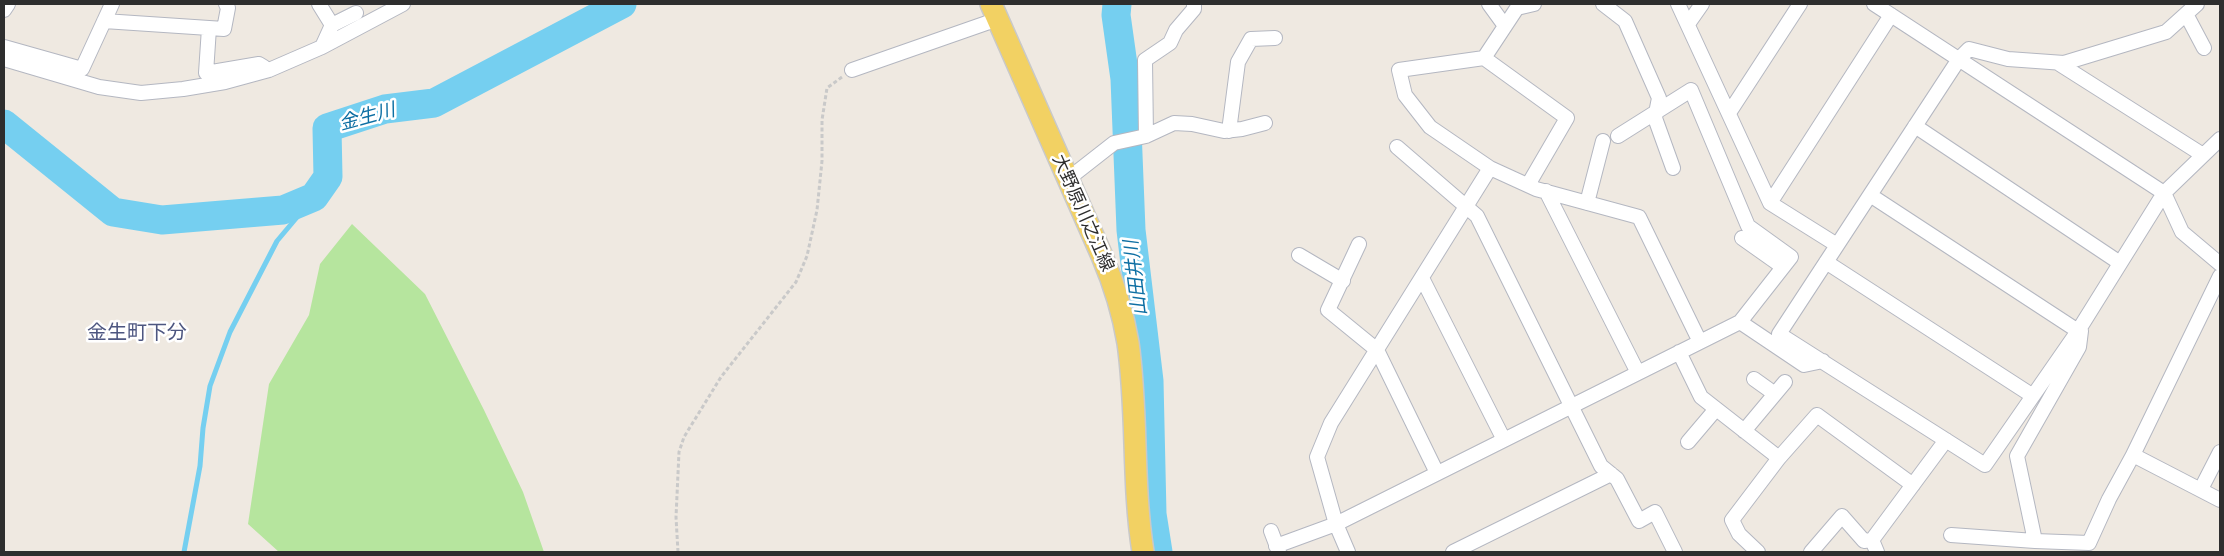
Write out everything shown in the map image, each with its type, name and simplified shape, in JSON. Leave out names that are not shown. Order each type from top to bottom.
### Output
[{"type":"main road","name":"大野原川之江線","points":[[994,12],[1114,284],[1122,313],[1130,370],[1136,502],[1143,552]]},
{"type":"street","points":[[4,10],[8,4]]},
{"type":"street","points":[[4,47],[82,69],[112,4]]},
{"type":"street","points":[[104,21],[224,29],[228,8],[226,4]]},
{"type":"street","points":[[319,4],[332,25]]},
{"type":"street","points":[[4,59],[98,86],[141,93],[184,89],[225,82],[269,70],[322,47],[403,4]]},
{"type":"street","points":[[1146,136],[1145,60],[1170,43],[1176,30],[1194,9],[1194,4]]},
{"type":"street","points":[[1489,4],[1505,26]]},
{"type":"street","points":[[1484,58],[1517,8],[1534,4]]},
{"type":"street","points":[[1603,4],[1625,21],[1659,98],[1655,118],[1673,168]]},
{"type":"street","points":[[1678,4],[1770,203],[1837,245]]},
{"type":"street","points":[[1688,24],[1702,4]]},
{"type":"street","points":[[1729,113],[1800,4]]},
{"type":"street","points":[[1874,4],[2164,193],[2182,232],[2220,264]]},
{"type":"street","points":[[2197,4],[2166,32],[2064,63],[2008,59],[1969,49],[1959,59],[1779,334],[1985,465],[2080,328],[2164,193],[2220,139]]},
{"type":"street","points":[[322,47],[332,25],[358,8],[369,22]]},
{"type":"street","points":[[852,70],[994,12]]},
{"type":"street","points":[[2186,14],[2204,48]]},
{"type":"street","points":[[1770,203],[1891,15]]},
{"type":"street","points":[[208,28],[206,73],[258,64],[269,70]]},
{"type":"street","points":[[1229,131],[1238,62],[1251,39],[1275,38]]},
{"type":"street","points":[[1528,185],[1567,118],[1484,58],[1399,70],[1404,95],[1430,127],[1490,168],[1528,185],[1546,192],[1639,217],[1700,342]]},
{"type":"street","points":[[2058,63],[2203,155]]},
{"type":"street","points":[[1271,531],[1278,549],[1336,524],[1740,322],[1791,257],[1748,226],[1691,90],[1618,136]]},
{"type":"street","points":[[1068,179],[1114,143],[1146,136],[1174,124],[1192,124],[1229,131],[1265,123]]},
{"type":"street","points":[[1915,126],[2120,263]]},
{"type":"street","points":[[1587,203],[1603,142]]},
{"type":"street","points":[[1397,147],[1477,216],[1601,466],[1617,479],[1639,521],[1654,512],[1675,552]]},
{"type":"street","points":[[1348,552],[1336,524],[1317,457],[1331,423],[1490,168]]},
{"type":"street","points":[[1546,192],[1638,373]]},
{"type":"street","points":[[1870,194],[2080,328]]},
{"type":"street","points":[[1742,238],[1783,267]]},
{"type":"street","points":[[1359,244],[1328,310],[1377,350],[1437,474]]},
{"type":"street","points":[[1299,255],[1343,281]]},
{"type":"street","points":[[1826,262],[2033,396]]},
{"type":"street","points":[[1951,534],[2089,543],[2220,276]]},
{"type":"street","points":[[1422,278],[1504,440]]},
{"type":"street","points":[[1740,322],[1804,365],[1823,361]]},
{"type":"street","points":[[2036,541],[2017,456],[2079,347],[2080,328]]},
{"type":"street","points":[[1679,352],[1701,397],[1779,458]]},
{"type":"street","points":[[1754,379],[1775,394]]},
{"type":"street","points":[[1744,431],[1785,382]]},
{"type":"street","points":[[1688,442],[1716,409]]},
{"type":"street","points":[[1758,552],[1739,534],[1732,520],[1779,458],[1817,415],[1913,485]]},
{"type":"street","points":[[1812,552],[1842,516],[1864,542],[1875,546],[1913,485],[1946,440]]},
{"type":"street","points":[[2201,489],[2220,452]]},
{"type":"street","points":[[2133,455],[2220,500]]},
{"type":"street","points":[[1454,552],[1611,474]]},
{"type":"path","points":[[678,552],[676,517],[679,452],[684,436],[721,377],[796,282],[807,256],[818,210],[822,161],[822,120],[828,88],[852,70]]},
{"type":"green space","points":[[352,224],[425,294],[523,492],[544,552],[279,552],[248,524],[269,384],[309,315],[320,264]]},
{"type":"waterway","name":"金生川","points":[[4,124],[113,212],[162,220],[283,210],[314,197],[328,177],[327,128],[385,109],[434,103],[622,4]]},
{"type":"waterway","name":"山田井川","points":[[1117,4],[1116,15],[1125,79],[1131,230],[1149,381],[1152,514],[1158,552]]},
{"type":"waterway","points":[[184,552],[200,466],[203,428],[210,386],[230,332],[277,241],[314,197]]},
{"type":"district","name":"金生町下分","points":[[137,333]]}]
